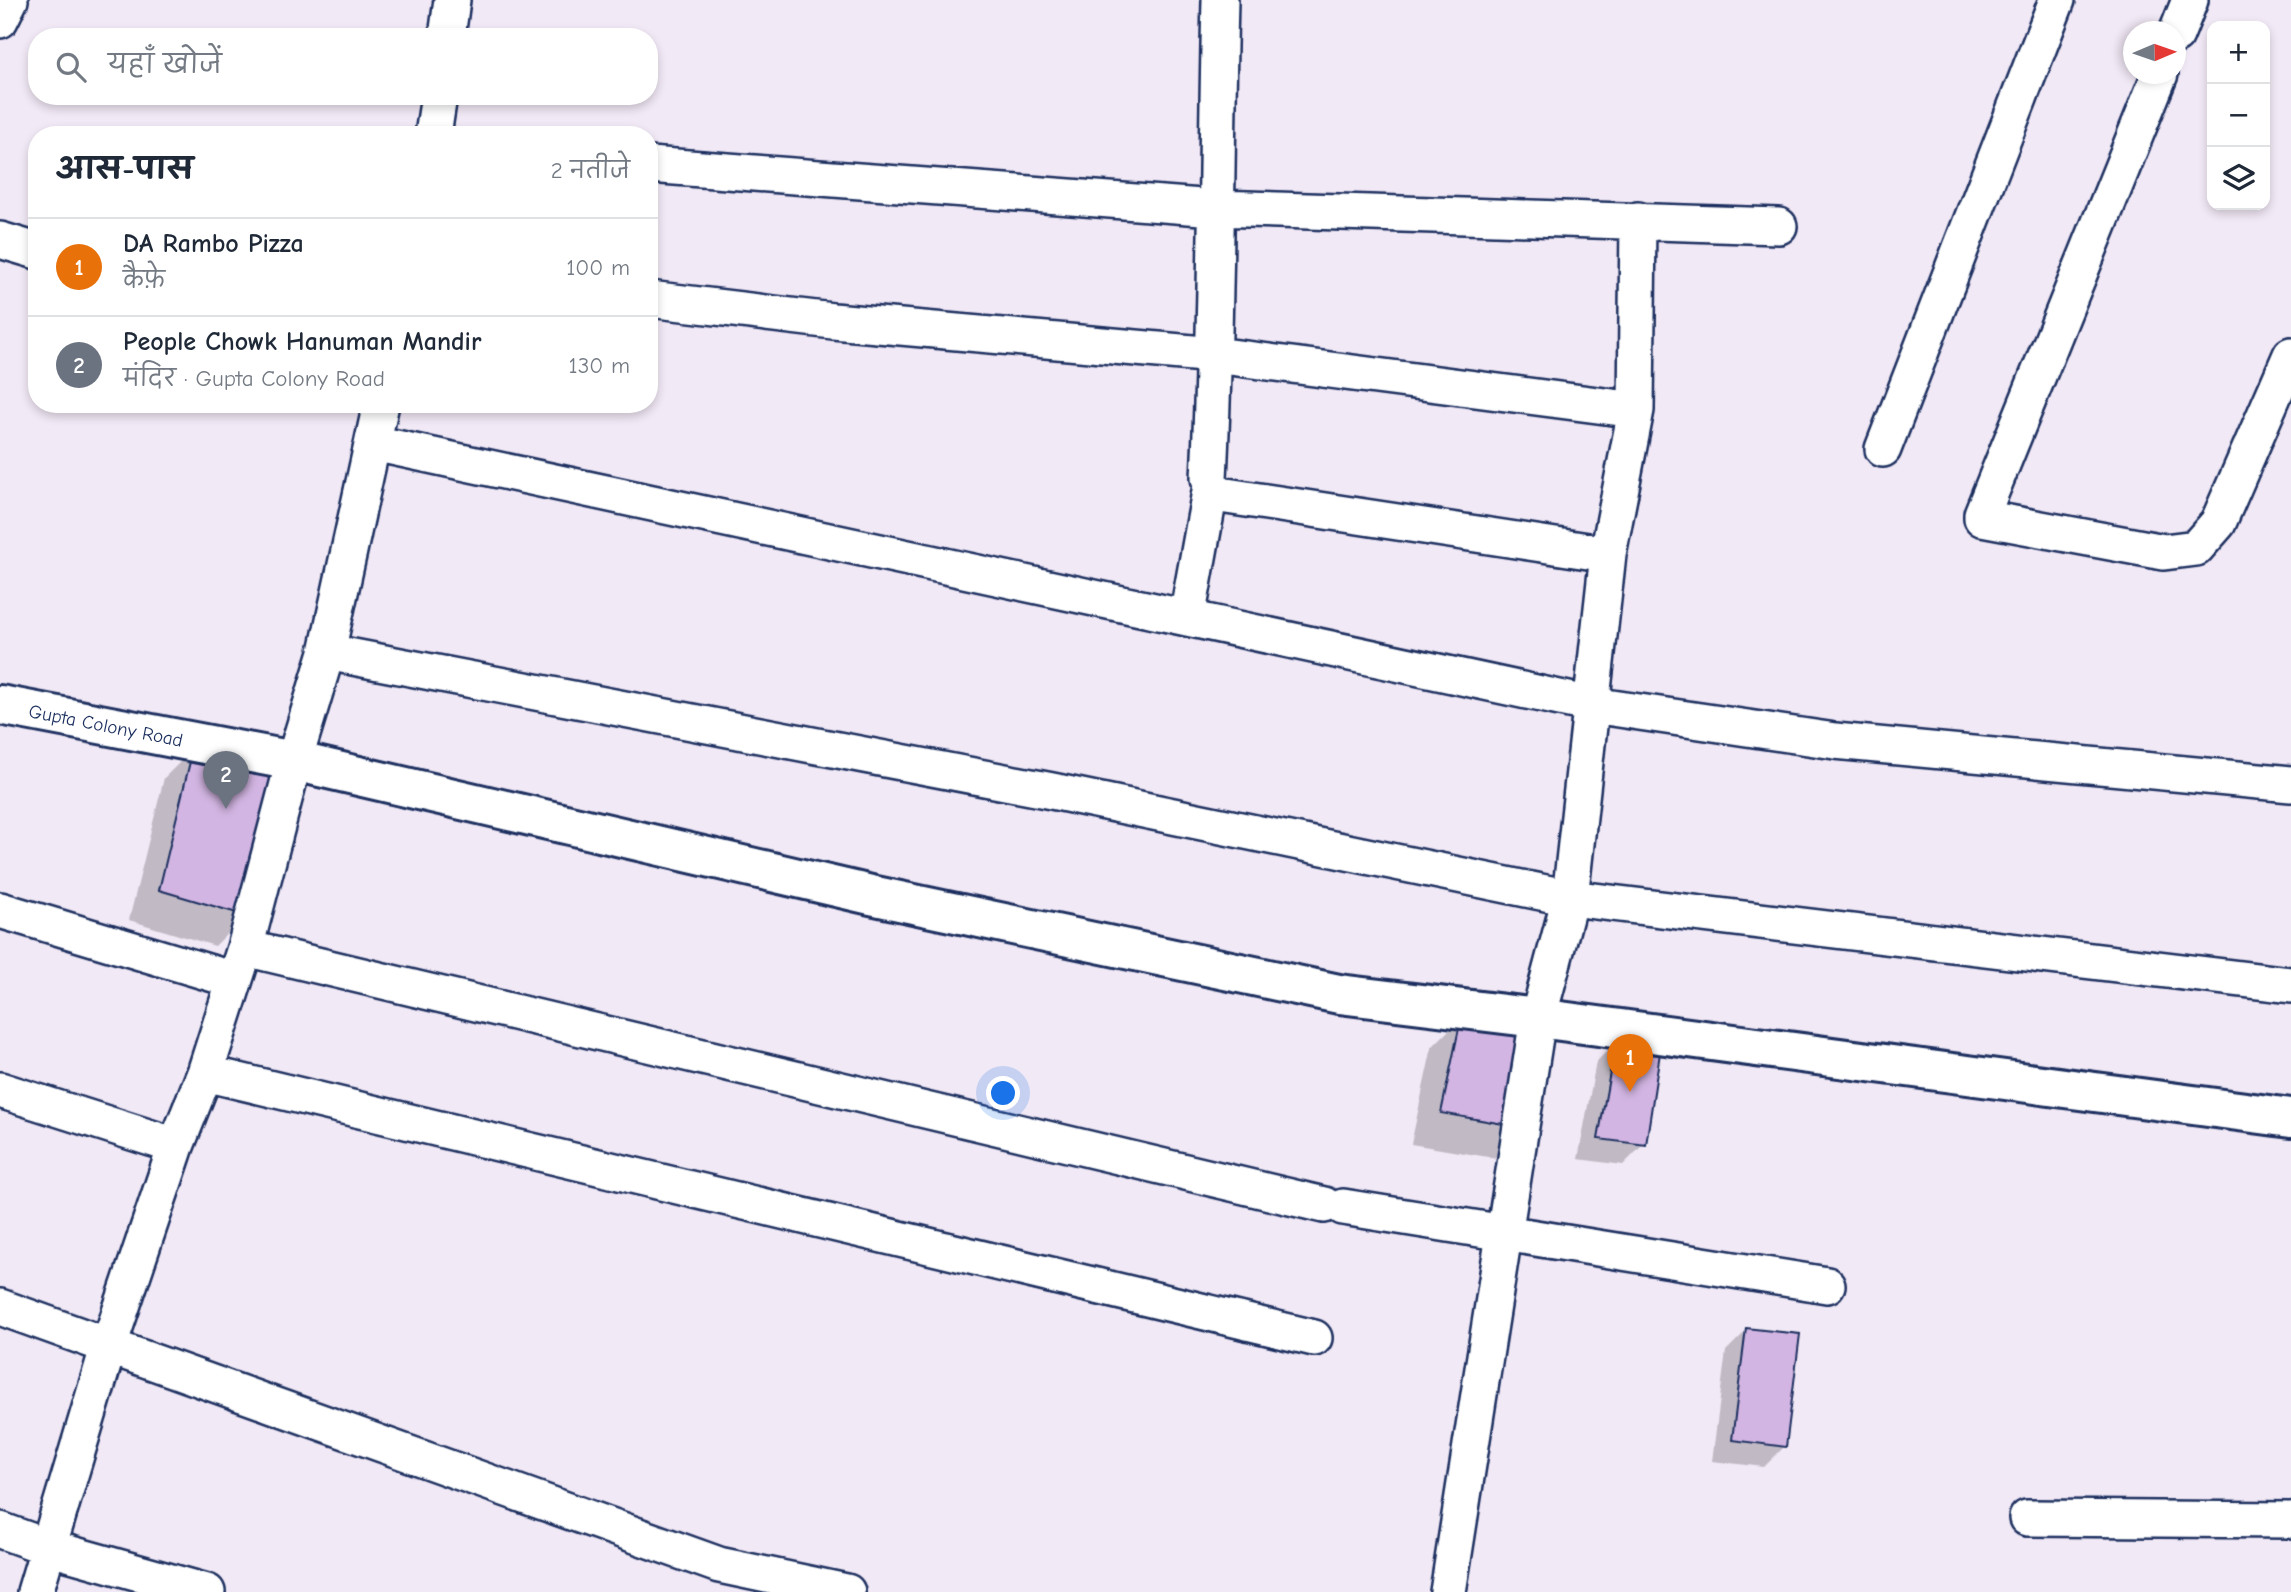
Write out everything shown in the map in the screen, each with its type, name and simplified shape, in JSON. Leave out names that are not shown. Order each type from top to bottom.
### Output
[{"type":"street","points":[[0,20],[10,0]]},
{"type":"street","points":[[448,28],[452,0]]},
{"type":"street","points":[[1187,618],[1211,486],[1209,478],[1215,355],[1220,0]]},
{"type":"street","points":[[1883,449],[2057,0]]},
{"type":"street","points":[[2181,21],[2189,0]]},
{"type":"street","points":[[2156,84],[1982,517],[2164,552],[2196,548],[2218,523],[2291,355]]},
{"type":"street","points":[[434,126],[438,105]]},
{"type":"street","points":[[658,166],[1215,208],[1779,226]]},
{"type":"street","points":[[1448,1592],[1538,1018],[1570,898],[1608,554],[1636,410],[1638,220]]},
{"type":"street","points":[[0,240],[28,248]]},
{"type":"street","points":[[658,300],[847,322],[1215,355],[1636,410]]},
{"type":"street","points":[[36,1592],[109,1345],[176,1146],[205,1073],[239,964],[294,761],[327,652],[379,413]]},
{"type":"street","points":[[373,443],[1592,705],[1835,741],[2291,784]]},
{"type":"street","points":[[1211,486],[1220,495],[1608,554]]},
{"type":"street","points":[[327,652],[1052,791],[1570,898],[2291,985]]},
{"type":"street","name":"Gupta Colony Road","points":[[0,705],[294,761],[871,895],[1339,994],[2291,1118]]},
{"type":"street","points":[[0,910],[1333,1206],[1826,1285]]},
{"type":"street","points":[[205,1073],[1314,1338]]},
{"type":"street","points":[[0,1090],[176,1146]]},
{"type":"street","points":[[0,1307],[719,1565],[847,1592]]},
{"type":"street","points":[[2027,1518],[2291,1520]]},
{"type":"street","points":[[0,1530],[50,1548],[207,1592]]},
{"type":"building","points":[[194,745],[285,763],[247,916],[159,890]]},
{"type":"building","points":[[1462,1014],[1544,1024],[1526,1128],[1441,1113]]},
{"type":"building","points":[[1616,1039],[1661,1046],[1646,1145],[1598,1139]]},
{"type":"building","points":[[1746,1328],[1800,1334],[1786,1447],[1732,1440]]},
{"type":"place","name":"People Chowk Hanuman Mandir","points":[[226,809]]},
{"type":"place","name":"DA Rambo Pizza","points":[[1630,1092]]}]
